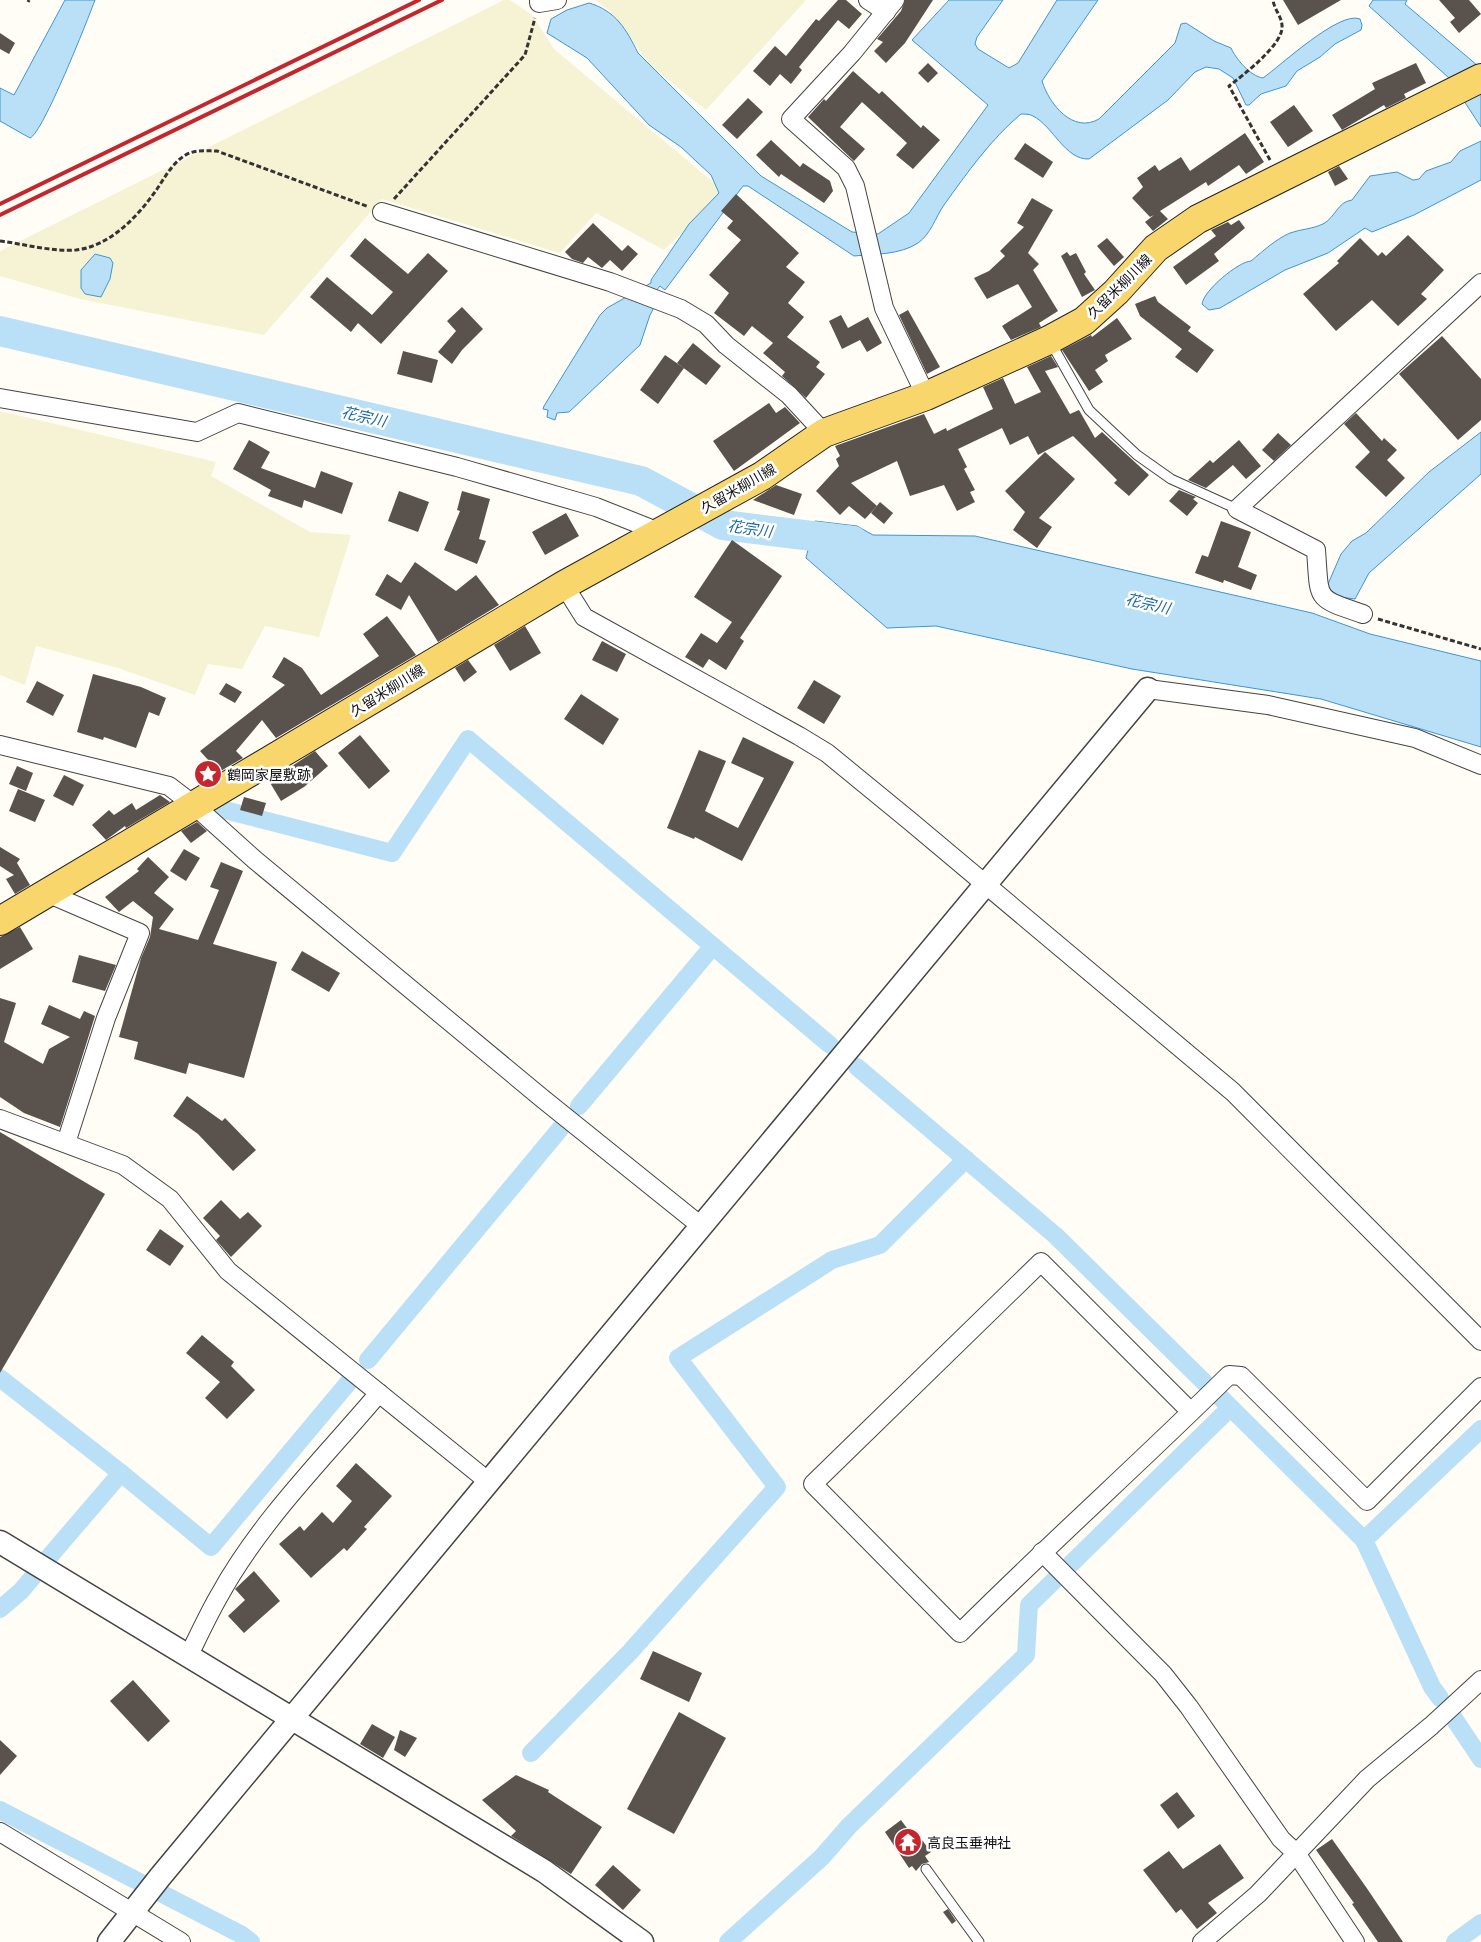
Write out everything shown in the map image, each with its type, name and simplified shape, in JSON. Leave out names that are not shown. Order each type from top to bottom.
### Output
[{"type":"main road","name":"久留米柳川線","points":[[0,921],[196,806],[564,585],[762,476],[824,433],[926,396],[1049,340],[1084,321],[1116,292],[1156,248],[1198,219],[1481,78]]},
{"type":"street","points":[[539,2],[557,0]]},
{"type":"street","points":[[868,0],[891,6],[852,53],[791,118],[846,168],[855,186],[864,215],[884,308],[926,396]]},
{"type":"street","points":[[382,212],[610,282],[681,308],[706,324],[726,345],[789,395],[824,433]]},
{"type":"street","points":[[1363,614],[1326,601],[1319,592],[1316,550],[1237,509],[1481,283]]},
{"type":"street","points":[[0,398],[197,432],[238,413],[476,472],[669,527]]},
{"type":"street","points":[[564,585],[584,617],[665,660],[827,753],[1233,1092],[1481,1341]]},
{"type":"street","points":[[109,1942],[153,1886],[1148,689],[1268,705],[1415,738],[1481,765]]},
{"type":"street","points":[[0,746],[169,786],[196,806],[255,860],[543,1099],[701,1226]]},
{"type":"street","points":[[47,893],[140,933],[106,1018],[66,1143]]},
{"type":"street","points":[[0,1119],[123,1165],[170,1199],[228,1271],[489,1482]]},
{"type":"street","points":[[1191,1412],[1041,1262],[813,1484],[960,1633],[1042,1552],[1191,1412],[1229,1375],[1242,1376],[1367,1501],[1481,1387]]},
{"type":"street","points":[[188,1657],[219,1595],[277,1511],[379,1393]]},
{"type":"street","points":[[0,1542],[544,1870],[642,1942]]},
{"type":"street","points":[[1042,1552],[1163,1674],[1189,1707],[1281,1839],[1296,1853],[1355,1942]]},
{"type":"street","points":[[1202,1942],[1258,1894],[1367,1779],[1431,1726],[1481,1680]]},
{"type":"street","points":[[0,1832],[132,1914],[181,1942]]},
{"type":"lane","points":[[1049,340],[1089,410],[1137,455],[1171,479],[1237,509]]},
{"type":"lane","points":[[926,1869],[979,1942]]},
{"type":"path","points":[[1273,0],[1282,25],[1281,31],[1270,51],[1229,86],[1279,177]]},
{"type":"path","points":[[0,241],[77,250],[98,243],[117,233],[132,220],[172,166],[184,156],[194,151],[217,151],[382,212],[525,55],[539,2]]},
{"type":"path","points":[[1363,614],[1481,649]]},
{"type":"shaded area","points":[[504,0],[510,0],[532,15],[554,49],[725,192],[664,250],[596,213],[560,253],[382,199],[264,335],[80,299],[0,276],[0,251]]},
{"type":"shaded area","points":[[596,0],[806,0],[706,110],[652,67],[610,11]]},
{"type":"shaded area","points":[[0,411],[216,462],[211,476],[310,532],[351,535],[319,637],[265,626],[242,669],[208,664],[195,695],[118,668],[36,646],[25,685],[0,675]]},
{"type":"water","points":[[65,0],[95,0],[75,51],[45,117],[30,138],[0,121],[0,88],[14,95]]},
{"type":"water","points":[[949,0],[1003,0],[977,37],[975,44],[978,49],[1009,68],[1018,63],[1057,0],[1098,0],[1042,81],[1045,90],[1056,107],[1071,120],[1080,123],[1089,123],[1099,119],[1175,43],[1181,24],[1186,23],[1214,41],[1231,48],[1244,66],[1253,74],[1263,78],[1310,41],[1339,23],[1351,18],[1360,19],[1362,25],[1361,30],[1335,44],[1320,57],[1297,71],[1286,86],[1261,94],[1249,105],[1246,105],[1233,78],[1219,69],[1206,67],[1195,72],[1168,100],[1089,159],[1073,154],[1047,127],[1033,116],[1021,114],[990,145],[971,169],[944,205],[926,235],[918,243],[903,250],[854,256],[748,186],[743,186],[665,290],[660,286],[652,296],[658,300],[650,315],[640,345],[569,412],[557,413],[555,420],[547,417],[548,410],[543,409],[544,406],[600,315],[607,308],[651,283],[651,280],[689,224],[719,193],[711,175],[681,147],[649,125],[587,58],[547,33],[551,19],[567,10],[589,3],[606,11],[619,22],[638,53],[761,176],[852,232],[878,234],[909,213],[988,105],[912,40]]},
{"type":"water","points":[[1373,0],[1407,0],[1405,4],[1478,66],[1481,72],[1481,127],[1449,78],[1369,6]]},
{"type":"water","points":[[1481,141],[1481,180],[1414,215],[1372,232],[1365,228],[1328,253],[1285,270],[1220,308],[1209,310],[1202,304],[1209,292],[1230,271],[1251,261],[1280,238],[1290,233],[1323,224],[1331,218],[1343,204],[1352,200],[1370,176],[1397,172],[1413,180],[1419,179],[1426,171],[1451,162],[1460,151]]},
{"type":"water","points":[[95,254],[110,258],[113,263],[110,279],[101,297],[85,294],[81,288],[81,270]]},
{"type":"water","points":[[1481,432],[1481,474],[1369,573],[1355,599],[1340,597],[1330,590],[1328,584],[1341,554],[1352,541],[1366,533],[1429,472]]},
{"type":"water","points":[[815,521],[857,526],[873,535],[975,536],[1312,613],[1370,634],[1481,661],[1481,747],[1321,699],[1132,669],[936,626],[887,628],[806,558]]},
{"type":"building","points":[[838,0],[846,0],[862,14],[849,29],[838,20],[799,67],[802,70],[791,84],[780,74],[770,86],[753,71],[775,46],[786,56],[816,19],[819,21]]},
{"type":"building","points":[[905,0],[933,0],[905,43],[886,63],[874,51],[883,42],[877,39],[901,11]]},
{"type":"building","points":[[1283,0],[1341,0],[1298,25]]},
{"type":"building","points":[[1439,0],[1469,0],[1481,14],[1459,33],[1450,22],[1455,18]]},
{"type":"building","points":[[0,33],[15,43],[9,54],[0,49]]},
{"type":"building","points":[[928,63],[938,73],[928,83],[918,73]]},
{"type":"building","points":[[1416,63],[1426,83],[1404,94],[1406,98],[1386,108],[1384,105],[1342,130],[1332,115],[1375,89],[1372,83]]},
{"type":"building","points":[[853,71],[879,94],[882,91],[921,128],[923,125],[940,140],[913,169],[896,155],[907,143],[862,102],[840,127],[865,149],[854,161],[808,117],[824,99],[826,101]]},
{"type":"building","points":[[748,98],[763,112],[737,139],[722,125]]},
{"type":"building","points":[[1294,105],[1313,131],[1288,147],[1270,122]]},
{"type":"building","points":[[1245,133],[1264,162],[1246,174],[1239,165],[1208,186],[1206,182],[1160,211],[1168,219],[1153,231],[1145,222],[1154,215],[1150,217],[1132,198],[1143,187],[1137,178],[1155,165],[1159,171],[1181,157],[1190,171]]},
{"type":"building","points":[[771,140],[800,167],[803,163],[830,181],[833,191],[824,203],[781,174],[779,177],[756,155]]},
{"type":"building","points":[[1025,143],[1053,162],[1043,178],[1014,159]]},
{"type":"building","points":[[1339,166],[1348,179],[1335,186],[1328,172]]},
{"type":"building","points":[[736,194],[799,253],[786,267],[805,282],[788,303],[804,317],[787,337],[820,362],[816,367],[825,374],[806,398],[782,376],[785,372],[763,353],[773,343],[752,326],[744,336],[714,313],[729,293],[709,275],[741,240],[727,228],[733,221],[721,211]]},
{"type":"building","points":[[1032,198],[1053,210],[1028,253],[1039,264],[1033,270],[1058,311],[1039,323],[1041,327],[1011,340],[1002,326],[1032,307],[1018,284],[987,299],[974,278],[989,271],[1005,256],[1000,251],[1024,227],[1017,223]]},
{"type":"building","points":[[1239,220],[1245,228],[1214,254],[1219,261],[1186,285],[1173,267],[1216,236],[1211,230],[1228,222],[1231,225]]},
{"type":"building","points":[[593,223],[622,251],[628,245],[638,254],[622,271],[610,260],[602,268],[588,257],[583,263],[572,259],[565,252]]},
{"type":"building","points":[[1408,235],[1444,270],[1421,294],[1427,299],[1398,326],[1372,300],[1336,331],[1303,294],[1339,263],[1337,261],[1360,238],[1378,256],[1382,252],[1386,256]]},
{"type":"building","points":[[365,238],[408,274],[428,253],[448,271],[381,344],[358,323],[351,332],[310,297],[327,277],[372,315],[393,292],[350,256]]},
{"type":"building","points":[[1107,238],[1124,257],[1114,266],[1097,246]]},
{"type":"building","points":[[1067,252],[1070,256],[1076,253],[1086,272],[1084,274],[1095,290],[1082,297],[1061,256]]},
{"type":"building","points":[[1155,296],[1158,302],[1191,327],[1188,331],[1214,350],[1197,373],[1175,357],[1182,349],[1140,316],[1135,304]]},
{"type":"building","points":[[462,307],[483,329],[462,350],[452,364],[438,352],[456,331],[447,321]]},
{"type":"building","points":[[908,310],[940,367],[927,374],[899,315]]},
{"type":"building","points":[[841,315],[848,328],[868,317],[882,343],[867,352],[860,340],[842,349],[829,321]]},
{"type":"building","points":[[1117,318],[1132,339],[1105,355],[1108,361],[1095,370],[1103,382],[1089,391],[1062,350],[1091,335],[1092,337]]},
{"type":"building","points":[[1442,336],[1481,379],[1481,420],[1458,440],[1399,374]]},
{"type":"building","points":[[693,343],[721,366],[706,385],[677,363]]},
{"type":"building","points":[[403,351],[438,360],[432,383],[397,374]]},
{"type":"building","points":[[665,355],[684,368],[658,404],[640,390]]},
{"type":"building","points":[[1051,356],[1058,367],[1045,371],[1070,414],[1079,410],[1095,438],[1102,432],[1149,475],[1129,496],[1114,483],[1117,480],[1073,436],[1038,455],[1028,436],[1010,445],[1002,428],[958,449],[967,467],[964,469],[975,490],[970,492],[975,502],[957,511],[944,485],[910,496],[897,461],[851,483],[877,506],[865,519],[849,506],[840,515],[816,491],[839,466],[836,459],[840,456],[835,446],[924,414],[934,434],[946,428],[947,431],[993,409],[983,387],[1003,378],[1015,404],[1041,392],[1027,367]]},
{"type":"building","points":[[769,403],[776,413],[785,407],[800,423],[734,471],[713,441]]},
{"type":"building","points":[[1356,413],[1382,441],[1384,438],[1397,450],[1387,460],[1405,478],[1386,497],[1355,467],[1370,452],[1344,424]]},
{"type":"building","points":[[1278,433],[1291,445],[1274,461],[1262,450]]},
{"type":"building","points":[[249,440],[270,452],[261,468],[315,488],[321,471],[353,483],[342,514],[304,500],[302,508],[268,496],[271,490],[233,469]]},
{"type":"building","points":[[1239,440],[1261,466],[1246,479],[1233,465],[1206,488],[1188,480],[1210,460],[1213,463]]},
{"type":"building","points":[[1045,452],[1075,479],[1039,518],[1052,527],[1037,548],[1013,530],[1025,512],[1005,491]]},
{"type":"building","points":[[776,485],[802,494],[794,515],[753,500]]},
{"type":"building","points":[[1179,490],[1196,497],[1193,499],[1198,503],[1187,516],[1169,501]]},
{"type":"building","points":[[399,491],[429,502],[418,532],[388,521]]},
{"type":"building","points":[[462,491],[490,499],[479,539],[486,541],[477,564],[444,550],[460,511],[457,510]]},
{"type":"building","points":[[880,502],[893,513],[884,524],[871,513]]},
{"type":"building","points":[[566,513],[579,536],[545,555],[532,532]]},
{"type":"building","points":[[1221,521],[1251,532],[1238,567],[1257,575],[1251,590],[1224,580],[1223,583],[1195,573],[1202,555],[1208,557]]},
{"type":"building","points":[[732,540],[782,576],[740,638],[744,641],[726,670],[709,659],[703,668],[685,657],[701,633],[717,643],[732,622],[694,597]]},
{"type":"building","points":[[415,562],[456,591],[476,575],[499,605],[438,642],[409,595],[401,610],[375,595],[387,574],[401,583]]},
{"type":"building","points":[[387,616],[416,655],[276,738],[262,720],[236,751],[243,758],[219,772],[200,751],[285,685],[272,677],[284,657],[302,668],[321,695],[379,656],[363,634]]},
{"type":"building","points":[[525,626],[541,653],[510,671],[494,645]]},
{"type":"building","points":[[602,641],[626,654],[617,672],[592,660]]},
{"type":"building","points":[[468,660],[477,672],[464,682],[455,668]]},
{"type":"building","points":[[93,674],[141,687],[166,698],[159,716],[149,712],[136,748],[104,737],[103,740],[77,732]]},
{"type":"building","points":[[814,680],[841,696],[824,724],[797,708]]},
{"type":"building","points":[[37,681],[64,695],[53,716],[26,702]]},
{"type":"building","points":[[226,683],[242,692],[235,703],[219,694]]},
{"type":"building","points":[[581,694],[619,719],[603,745],[564,719]]},
{"type":"building","points":[[360,735],[390,771],[369,789],[338,753]]},
{"type":"building","points":[[743,737],[794,762],[742,861],[695,837],[694,839],[667,828],[699,750],[726,761],[705,811],[738,828],[764,778],[731,763]]},
{"type":"building","points":[[315,751],[328,766],[304,787],[281,801],[269,781]]},
{"type":"building","points":[[17,766],[33,773],[26,791],[9,784]]},
{"type":"building","points":[[64,775],[84,785],[73,806],[53,796]]},
{"type":"building","points":[[18,789],[45,800],[35,822],[9,811]]},
{"type":"building","points":[[160,795],[170,802],[126,828],[125,826],[106,840],[92,825],[109,810],[114,815],[132,803],[136,810]]},
{"type":"building","points":[[244,797],[266,803],[262,816],[240,810]]},
{"type":"building","points":[[197,822],[207,831],[191,843],[181,831]]},
{"type":"building","points":[[0,847],[20,859],[17,863],[30,885],[15,894],[6,879],[14,875],[0,866]]},
{"type":"building","points":[[184,849],[200,858],[186,881],[170,871]]},
{"type":"building","points":[[148,857],[169,877],[154,893],[174,909],[159,929],[198,940],[219,890],[210,887],[221,862],[243,871],[213,944],[277,962],[244,1078],[189,1063],[186,1074],[134,1059],[138,1042],[119,1037],[141,958],[150,937],[153,917],[133,901],[119,912],[105,897],[139,871],[137,869]]},
{"type":"building","points":[[20,927],[33,949],[0,969],[0,937]]},
{"type":"building","points":[[302,951],[340,973],[329,992],[291,970]]},
{"type":"building","points":[[79,955],[116,965],[105,991],[72,982]]},
{"type":"building","points":[[0,998],[16,1003],[4,1042],[43,1064],[49,1049],[70,1037],[41,1024],[49,1005],[80,1019],[84,1011],[95,1016],[60,1127],[24,1113],[0,1097]]},
{"type":"building","points":[[187,1096],[222,1121],[225,1118],[256,1150],[233,1171],[198,1134],[173,1116]]},
{"type":"building","points":[[0,1132],[105,1194],[0,1373]]},
{"type":"building","points":[[221,1200],[240,1219],[248,1212],[262,1226],[231,1257],[216,1240],[220,1236],[203,1218]]},
{"type":"building","points":[[160,1229],[184,1246],[170,1266],[146,1250]]},
{"type":"building","points":[[202,1335],[234,1362],[231,1366],[255,1390],[227,1419],[205,1398],[220,1382],[186,1353]]},
{"type":"building","points":[[356,1463],[392,1496],[364,1527],[367,1529],[347,1551],[344,1548],[311,1578],[279,1544],[300,1526],[304,1531],[322,1512],[333,1523],[352,1501],[336,1486]]},
{"type":"building","points":[[254,1571],[280,1601],[244,1633],[228,1616],[245,1600],[235,1589]]},
{"type":"building","points":[[653,1651],[702,1673],[689,1702],[640,1679]]},
{"type":"building","points":[[133,1680],[170,1721],[148,1742],[110,1701]]},
{"type":"building","points":[[679,1712],[726,1738],[674,1834],[627,1809]]},
{"type":"building","points":[[372,1724],[395,1737],[383,1758],[360,1744]]},
{"type":"building","points":[[400,1730],[417,1738],[405,1757],[394,1750]]},
{"type":"building","points":[[0,1740],[17,1756],[0,1775]]},
{"type":"building","points":[[516,1775],[549,1790],[548,1792],[602,1827],[571,1874],[511,1836],[516,1831],[482,1800]]},
{"type":"building","points":[[1177,1792],[1195,1816],[1178,1829],[1160,1805]]},
{"type":"building","name":"高良玉垂神社","points":[[901,1820],[912,1835],[916,1832],[931,1852],[925,1856],[929,1862],[922,1864],[916,1871],[912,1866],[909,1868],[885,1832]]},
{"type":"building","points":[[1332,1839],[1403,1942],[1378,1942],[1352,1904],[1354,1903],[1316,1850]]},
{"type":"building","points":[[1220,1844],[1244,1878],[1208,1903],[1217,1913],[1197,1929],[1181,1909],[1176,1913],[1143,1870],[1169,1851],[1183,1869]]},
{"type":"building","points":[[613,1865],[641,1890],[623,1910],[595,1885]]},
{"type":"building","points":[[948,1909],[956,1921],[952,1924],[943,1912]]},
{"type":"waterway","name":"花宗川","points":[[0,331],[641,481],[723,525],[853,541]]},
{"type":"waterway","points":[[221,809],[392,853],[468,739],[830,1045]]},
{"type":"waterway","points":[[579,1106],[713,946]]},
{"type":"waterway","points":[[857,1067],[1056,1236],[1205,1383]]},
{"type":"waterway","points":[[368,1360],[560,1129]]},
{"type":"waterway","points":[[531,1753],[630,1652],[777,1487],[678,1358],[832,1260],[880,1245],[966,1159]]},
{"type":"waterway","points":[[0,1378],[121,1473]]},
{"type":"waterway","points":[[49,1557],[121,1473],[211,1547],[348,1383]]},
{"type":"waterway","points":[[1216,1393],[1364,1540],[1481,1429]]},
{"type":"waterway","points":[[728,1942],[822,1857],[849,1826],[1026,1655],[1029,1605],[1230,1408]]},
{"type":"waterway","points":[[1364,1540],[1432,1687],[1440,1698]]},
{"type":"waterway","points":[[0,1609],[21,1591],[32,1578]]},
{"type":"waterway","points":[[1453,1717],[1481,1759]]},
{"type":"waterway","points":[[0,1810],[242,1935],[251,1942]]},
{"type":"waterway","points":[[1455,1942],[1481,1923]]},
{"type":"railway","points":[[0,204],[419,0]]},
{"type":"railway","points":[[0,215],[442,0]]},
{"type":"place","name":"鶴岡家屋敷跡","points":[[208,774]]},
{"type":"place","name":"高良玉垂神社","points":[[908,1842]]}]
